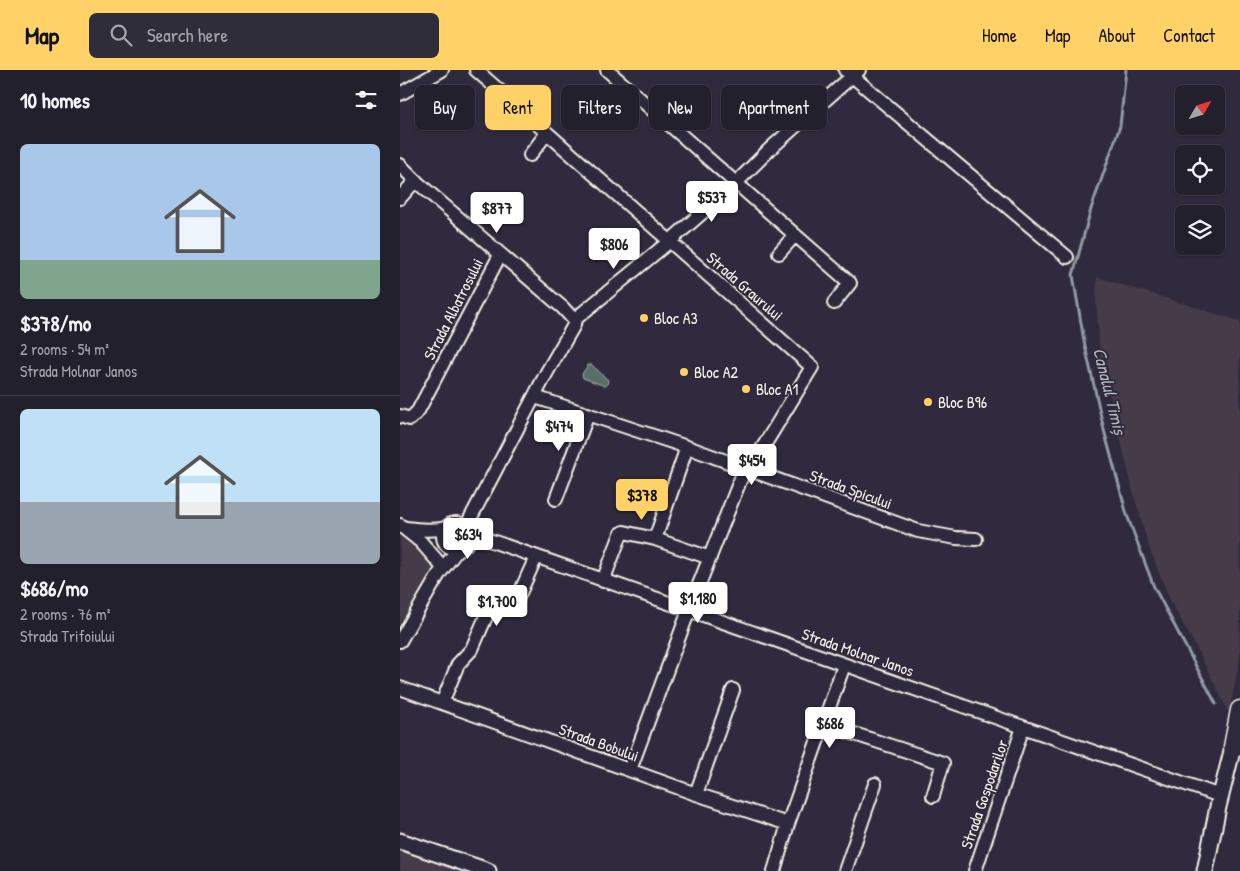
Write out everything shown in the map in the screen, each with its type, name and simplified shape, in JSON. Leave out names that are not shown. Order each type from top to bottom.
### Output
[{"type":"main road","points":[[1236,747],[1240,710]]},
{"type":"street","points":[[400,94],[442,70]]},
{"type":"street","name":"Strada Graurului","points":[[476,70],[812,367],[747,469],[689,610],[630,770]]},
{"type":"street","points":[[607,70],[850,283],[834,302]]},
{"type":"street","points":[[453,545],[443,535],[461,526],[535,397],[574,325],[574,320],[670,241],[735,184],[852,72],[1067,256]]},
{"type":"street","points":[[530,155],[548,133]]},
{"type":"street","points":[[400,165],[500,255],[563,308],[574,320]]},
{"type":"street","points":[[400,198],[416,181]]},
{"type":"street","points":[[779,253],[795,235]]},
{"type":"street","name":"Strada Albatrosului","points":[[400,416],[410,419],[418,411],[500,255]]},
{"type":"street","name":"Strada Spicului","points":[[535,397],[686,447],[918,531],[956,538],[976,539]]},
{"type":"street","points":[[556,499],[588,414]]},
{"type":"street","points":[[656,539],[686,447]]},
{"type":"street","points":[[402,526],[422,531],[461,526]]},
{"type":"street","points":[[402,526],[421,542],[439,569]]},
{"type":"street","points":[[400,641],[453,545],[469,538],[461,526]]},
{"type":"street","name":"Strada Molnar Janos","points":[[461,526],[484,539],[1220,796]]},
{"type":"street","points":[[603,580],[621,534],[624,532],[656,539],[710,558]]},
{"type":"street","points":[[421,542],[453,545],[484,539]]},
{"type":"street","points":[[442,703],[458,664],[472,649],[491,605],[494,602],[511,606],[515,604],[536,557]]},
{"type":"street","points":[[774,871],[788,824],[844,665]]},
{"type":"street","name":"Strada Bobului","points":[[400,688],[696,794],[788,824]]},
{"type":"street","points":[[696,794],[733,690]]},
{"type":"street","points":[[824,724],[943,763],[933,796]]},
{"type":"street","name":"Strada Gospodarilor","points":[[975,871],[1023,727]]},
{"type":"street","points":[[1205,871],[1220,796],[1236,747]]},
{"type":"street","points":[[846,871],[875,784]]},
{"type":"street","points":[[400,841],[488,871]]},
{"type":"shaded area","points":[[1097,277],[1240,321],[1240,658],[1229,713],[1170,600],[1149,548],[1133,492],[1100,355],[1096,302]]},
{"type":"shaded area","points":[[400,524],[441,559],[400,631]]},
{"type":"shaded area","points":[[400,842],[484,871],[400,871]]},
{"type":"green space","points":[[588,365],[592,365],[608,380],[607,385],[605,386],[583,378],[582,374]]},
{"type":"green space","points":[[456,528],[462,530],[464,536],[462,542],[456,544],[450,542],[448,536],[450,530]]},
{"type":"waterway","name":"Canalul Timiș","points":[[1126,70],[1120,126],[1091,209],[1073,275],[1084,341],[1104,430],[1127,515],[1154,587],[1216,704]]},
{"type":"place","name":"Bloc A3","points":[[644,318]]},
{"type":"place","name":"Bloc A2","points":[[684,372]]},
{"type":"place","name":"Bloc A1","points":[[746,389]]},
{"type":"place","name":"Bloc B96","points":[[928,402]]}]
